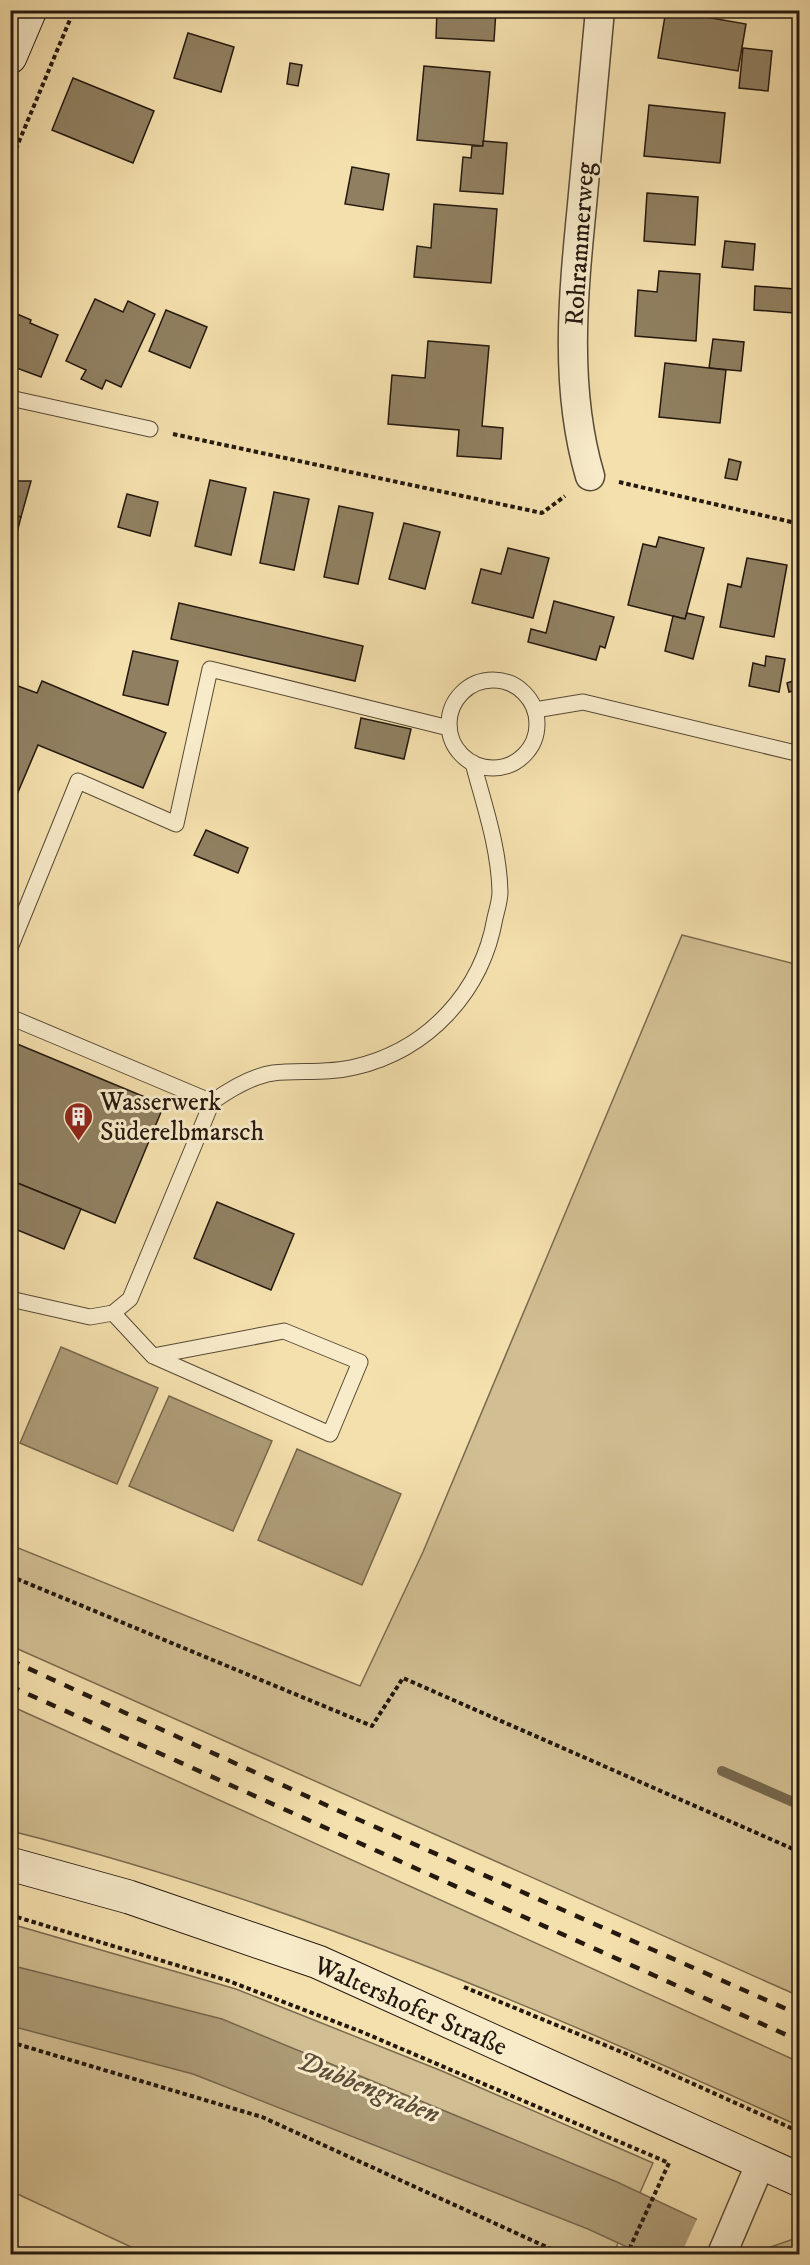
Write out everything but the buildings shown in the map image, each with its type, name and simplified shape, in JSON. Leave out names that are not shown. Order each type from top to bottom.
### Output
[{"type":"main road","points":[[10,57],[30,10]]},
{"type":"main road","name":"Waltershofer Straße","points":[[10,1864],[129,1897],[318,1962],[800,2180]]},
{"type":"street","name":"Rohrammerweg","points":[[590,476],[579,440],[571,354],[575,281],[600,10]]},
{"type":"street","points":[[727,2243],[761,2162]]},
{"type":"lane","points":[[10,398],[150,429]]},
{"type":"lane","points":[[10,948],[14,930],[78,781],[176,824],[210,669],[449,728]]},
{"type":"lane","points":[[497,679],[513,684],[527,695],[535,710],[537,727],[532,744],[522,758],[506,766],[489,768],[473,763],[459,752],[449,728],[454,703],[464,690],[480,681],[497,679]]},
{"type":"lane","points":[[535,710],[583,702],[800,754]]},
{"type":"lane","points":[[10,1299],[90,1317],[113,1313],[130,1299],[212,1102],[231,1089],[272,1073],[312,1073],[354,1067],[390,1056],[431,1032],[469,990],[491,942],[500,893],[496,846],[473,763]]},
{"type":"lane","points":[[10,1017],[212,1102]]},
{"type":"lane","points":[[113,1313],[153,1356],[330,1434],[360,1362],[284,1331],[153,1356]]},
{"type":"path","points":[[10,163],[74,10]]},
{"type":"path","points":[[150,429],[542,513],[590,476],[800,524]]},
{"type":"path","points":[[10,1576],[372,1726],[403,1678],[800,1852]]},
{"type":"path","points":[[10,1915],[226,1980],[362,2032],[669,2163],[659,2180],[628,2254]]},
{"type":"path","points":[[10,2042],[262,2116],[562,2254]]},
{"type":"shaded area","points":[[682,935],[799,965],[799,1996],[11,1646],[11,1545],[360,1686],[423,1552]]},
{"type":"shaded area","points":[[11,1706],[799,2062],[799,2126],[607,2041],[412,1960],[213,1889],[113,1858],[11,1831]]},
{"type":"shaded area","points":[[11,1924],[236,1989],[442,2071],[653,2163],[615,2250],[620,2254],[146,2254],[11,2191]]},
{"type":"shaded area","points":[[799,2237],[799,2254],[771,2254],[762,2250]]},
{"type":"water","points":[[61,1347],[158,1388],[117,1484],[20,1443]]},
{"type":"water","points":[[169,1396],[272,1441],[233,1531],[129,1486]]},
{"type":"water","points":[[297,1449],[401,1494],[362,1585],[258,1540]]},
{"type":"water","name":"Dubbengraben","points":[[10,1965],[222,2019],[617,2182],[771,2254],[642,2254],[588,2229],[193,2074],[11,2026]]},
{"type":"pier","points":[[698,2217],[763,2248],[760,2254],[681,2254]]},
{"type":"waterway","points":[[722,1771],[800,1805]]},
{"type":"railway","points":[[10,1660],[337,1810],[800,2015]]},
{"type":"railway","points":[[10,1686],[800,2041]]},
{"type":"place","name":"Wasserwerk Süderelbmarsch","points":[[79,1142]]}]
